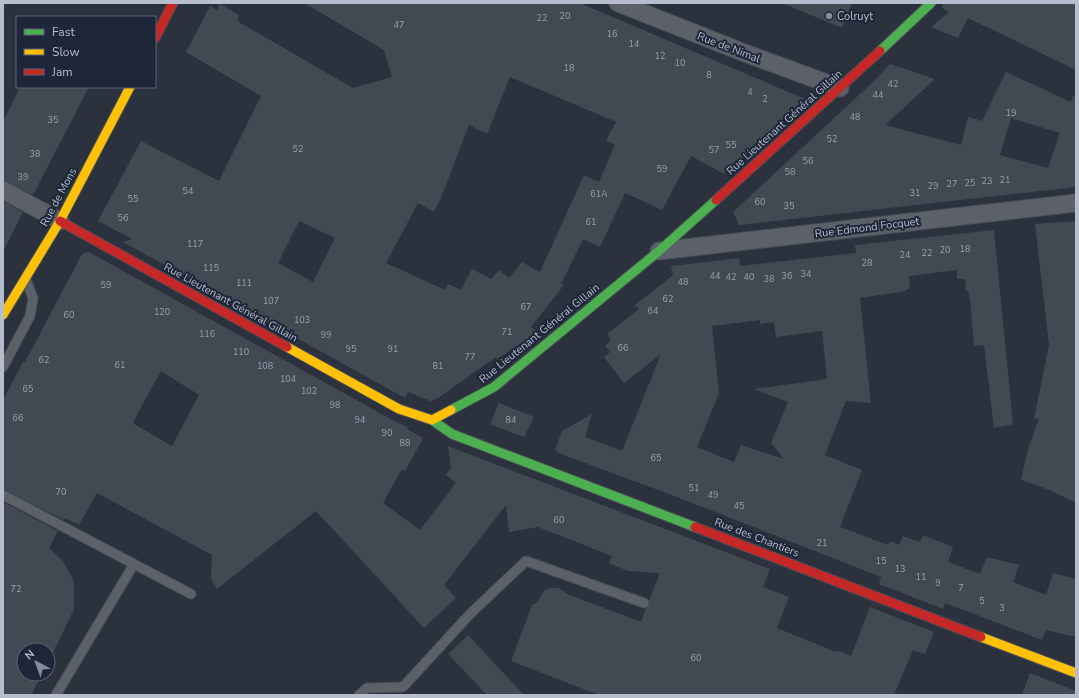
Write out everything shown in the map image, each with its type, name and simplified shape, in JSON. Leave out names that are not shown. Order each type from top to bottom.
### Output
[{"type":"street","points":[[156,36],[173,3]]},
{"type":"street","name":"Rue de Nimal","points":[[618,3],[750,55],[840,88]]},
{"type":"street","name":"Rue Lieutenant Général Gillain","points":[[60,221],[398,409],[432,420],[494,386],[659,251],[840,88],[931,3]]},
{"type":"street","name":"Rue de Mons","points":[[3,315],[60,221],[129,88]]},
{"type":"street","points":[[3,190],[60,221]]},
{"type":"street","name":"Rue Edmond Focquet","points":[[659,251],[1076,203]]},
{"type":"street","name":"Rue des Chantiers","points":[[432,420],[452,434],[545,468],[1076,673]]},
{"type":"lane","points":[[3,367],[30,316],[33,298],[25,278]]},
{"type":"lane","points":[[3,495],[191,594]]},
{"type":"lane","points":[[359,695],[367,688],[403,687],[471,613],[526,561],[644,604]]},
{"type":"lane","points":[[56,695],[134,564]]},
{"type":"building","points":[[304,3],[580,3],[805,99],[777,125],[778,126],[724,174],[691,156],[662,210],[625,193],[600,247],[583,239],[561,284],[564,285],[531,327],[538,332],[497,359],[496,357],[438,398],[430,401],[408,392],[405,398],[123,242],[132,239],[98,221],[141,141],[219,181],[261,96],[186,52],[210,6],[217,10],[220,4],[239,15],[237,21],[353,88],[392,77],[384,50]],"holes":[[[510,77],[616,122],[606,140],[615,145],[599,182],[584,175],[540,272],[522,262],[509,278],[499,270],[491,279],[472,269],[461,290],[448,284],[445,290],[386,263],[418,203],[434,212],[441,198],[469,125],[487,134]],[[299,221],[335,238],[313,282],[278,263]]]},
{"type":"building","name":"Colruyt","points":[[782,3],[852,3],[842,28]]},
{"type":"building","points":[[943,3],[1076,3],[1076,70],[968,18],[958,38],[931,27],[949,12],[942,8]]},
{"type":"building","points":[[890,64],[935,79],[885,125],[961,145],[968,117],[982,121],[1006,72],[1071,102],[1073,96],[1076,96],[1076,187],[739,225],[733,212],[874,81]],"holes":[[[1011,118],[1060,133],[1048,168],[1000,155]]]},
{"type":"building","points":[[20,88],[88,88],[33,195],[3,180],[3,122]]},
{"type":"building","points":[[3,201],[23,212],[3,252]]},
{"type":"building","points":[[1076,221],[1076,503],[1047,489],[1021,480],[1028,449],[1039,418],[1034,419],[1049,345],[1035,224]]},
{"type":"building","points":[[994,230],[1013,424],[994,428],[984,345],[974,346],[968,291],[966,291],[965,279],[957,279],[957,270],[909,276],[910,289],[906,289],[906,291],[860,298],[871,403],[846,401],[825,455],[862,470],[840,527],[888,545],[890,541],[899,545],[903,536],[920,542],[923,535],[953,547],[948,562],[980,574],[987,557],[1019,565],[1013,582],[1046,595],[1053,573],[1076,579],[1076,637],[1046,630],[1042,640],[945,603],[943,609],[879,584],[881,577],[677,497],[556,452],[557,451],[555,450],[562,431],[592,414],[585,437],[622,451],[661,354],[624,383],[604,357],[610,352],[605,346],[611,340],[607,334],[639,309],[635,305],[673,275],[671,266],[739,258],[740,266],[856,253],[855,245]],"holes":[[[760,320],[760,324],[774,322],[776,337],[822,331],[827,379],[754,389],[788,402],[771,443],[784,459],[741,445],[734,462],[697,447],[719,393],[712,326]]]},
{"type":"building","points":[[89,252],[396,422],[408,427],[407,429],[423,438],[405,471],[402,469],[383,503],[420,530],[456,483],[446,475],[451,468],[448,446],[770,569],[763,587],[789,597],[777,628],[836,652],[837,650],[851,656],[870,607],[934,632],[925,654],[913,650],[894,695],[599,695],[511,661],[532,605],[536,603],[545,590],[558,588],[570,595],[641,622],[646,608],[649,605],[649,601],[660,573],[628,571],[609,563],[612,556],[538,527],[509,532],[506,505],[444,585],[456,598],[424,628],[316,511],[217,589],[211,578],[212,555],[97,493],[79,525],[65,518],[64,520],[3,489],[3,400],[23,362],[25,362],[82,254]],"holes":[[[161,371],[199,395],[172,446],[133,422]]]},
{"type":"building","points":[[499,403],[534,417],[524,437],[490,424]]},
{"type":"building","points":[[3,502],[58,531],[49,548],[62,560],[71,575],[74,584],[74,609],[56,646],[56,642],[16,642],[16,682],[38,682],[31,695],[3,695]]},
{"type":"building","points":[[468,635],[524,695],[487,695],[448,654]]},
{"type":"building","points":[[1030,673],[1076,691],[1076,695],[1022,695]]},
{"type":"traffic: fast","points":[[880,51],[931,3]]},
{"type":"traffic: fast","points":[[451,410],[494,387],[659,251],[716,200]]},
{"type":"traffic: fast","points":[[432,420],[452,434],[695,527]]},
{"type":"traffic: slow","points":[[3,315],[60,221],[129,88]]},
{"type":"traffic: slow","points":[[287,347],[399,409],[432,420],[451,410]]},
{"type":"traffic: slow","points":[[981,637],[1076,673]]},
{"type":"traffic: jam","points":[[156,36],[173,3]]},
{"type":"traffic: jam","points":[[716,200],[880,51]]},
{"type":"traffic: jam","points":[[60,221],[287,347]]},
{"type":"traffic: jam","points":[[695,527],[981,637]]},
{"type":"place","name":"Colruyt","points":[[829,16]]}]
